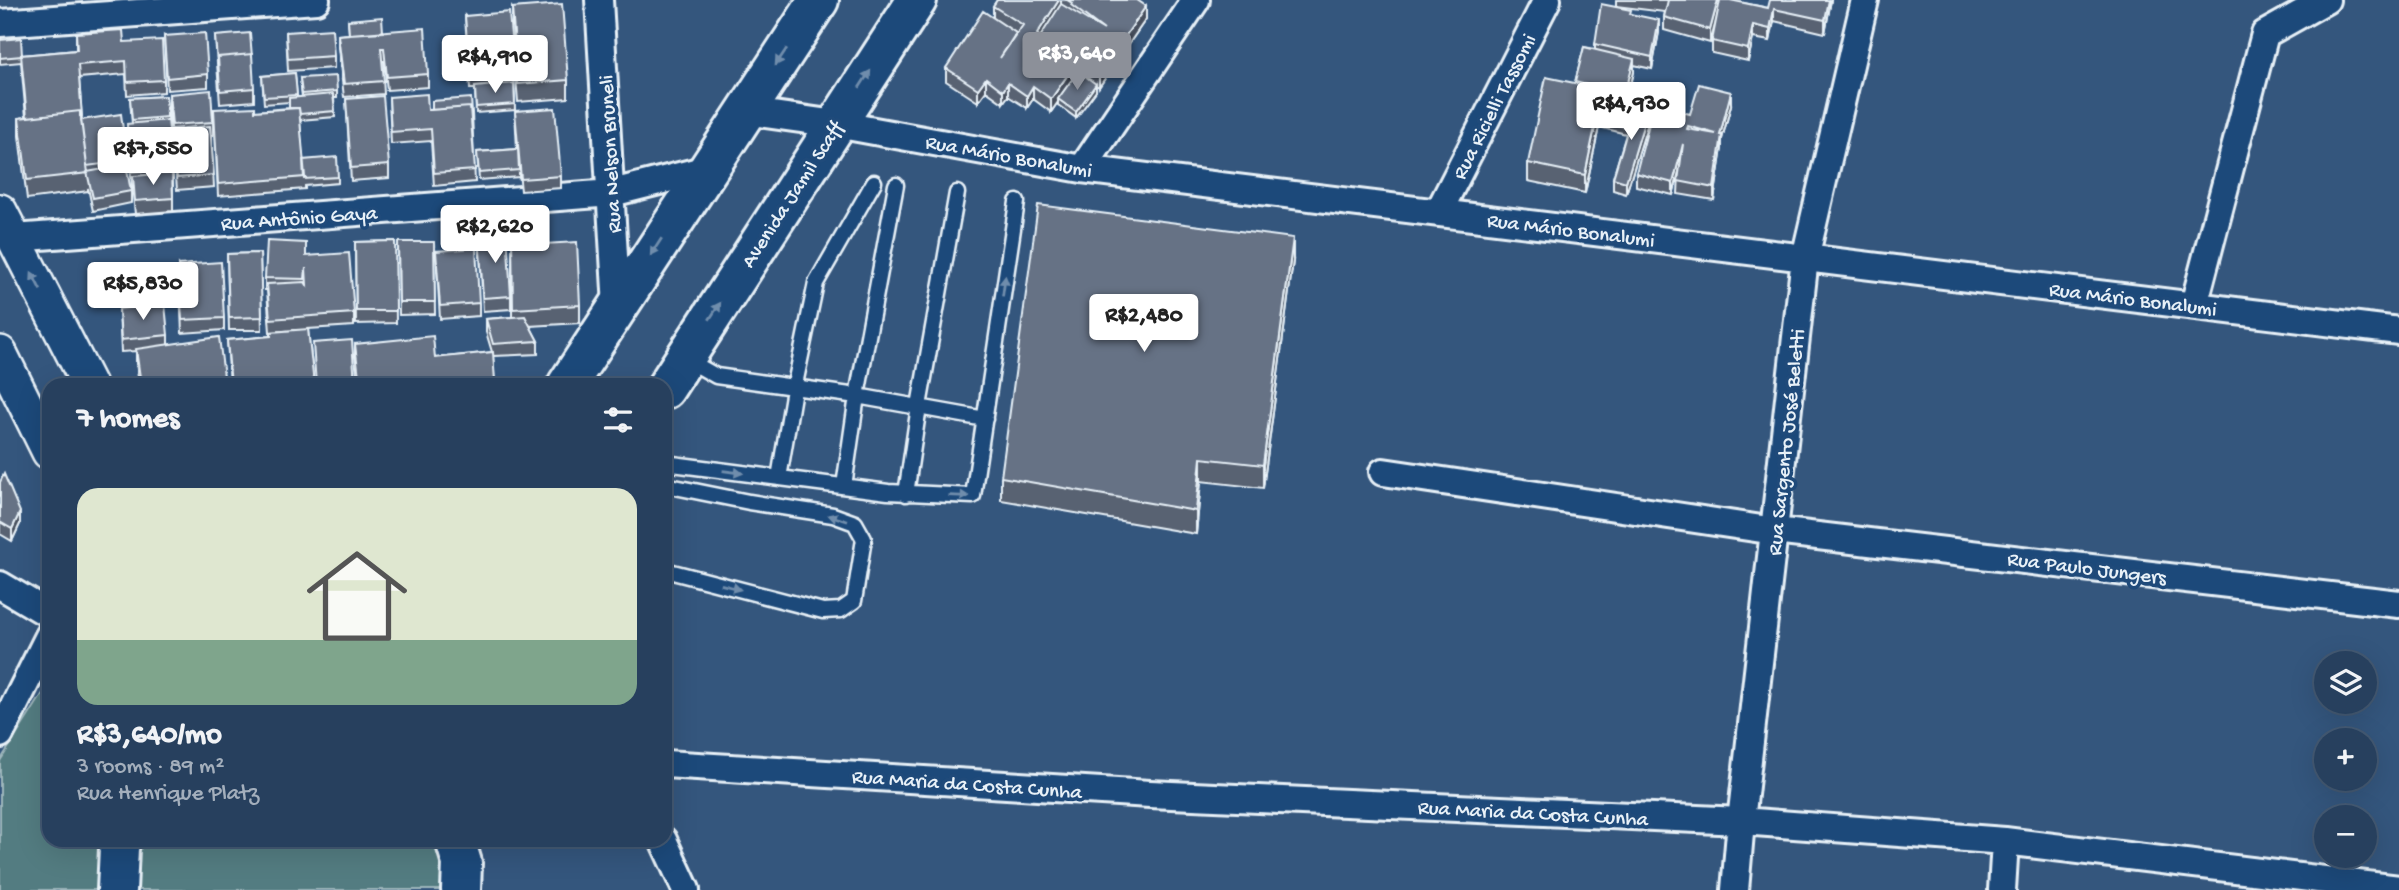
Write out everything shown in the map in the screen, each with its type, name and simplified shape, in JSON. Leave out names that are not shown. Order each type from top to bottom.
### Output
[{"type":"main road","points":[[571,378],[819,0]]},
{"type":"main road","name":"Avenida Jamil Scaff","points":[[675,374],[917,0]]},
{"type":"main road","points":[[117,890],[118,847]]},
{"type":"main road","points":[[458,847],[462,863],[461,890]]},
{"type":"street","points":[[0,23],[316,0]]},
{"type":"street","name":"Rua Nelson Bruneli","points":[[599,0],[617,307]]},
{"type":"street","points":[[1082,169],[1196,0]]},
{"type":"street","name":"Rua Ricielli Tassomi","points":[[1438,213],[1547,0]]},
{"type":"street","name":"Rua Sargento José Beletti","points":[[1735,890],[1805,258],[1865,0]]},
{"type":"street","points":[[2194,306],[2265,34],[2326,0]]},
{"type":"street","name":"Rua Mário Bonalumi","points":[[745,111],[836,124],[1082,169],[2399,331]]},
{"type":"street","name":"Rua Antônio Gaya","points":[[7,224],[612,193],[707,169]]},
{"type":"street","points":[[7,224],[85,378]]},
{"type":"street","points":[[0,353],[42,438]]},
{"type":"street","name":"Rua Paulo Jungers","points":[[1383,472],[1775,531],[2399,604]]},
{"type":"street","points":[[0,585],[42,610]]},
{"type":"street","points":[[0,734],[42,650]]},
{"type":"street","name":"Rua Maria da Costa Cunha","points":[[672,764],[1150,794],[1741,821],[2005,841],[2399,889]]},
{"type":"street","points":[[2002,890],[2005,841]]},
{"type":"street","points":[[666,847],[686,890]]},
{"type":"lane","points":[[779,478],[816,283],[874,182]]},
{"type":"lane","points":[[844,486],[857,396],[896,185]]},
{"type":"lane","points":[[906,494],[957,194]]},
{"type":"lane","points":[[672,464],[906,494],[973,496],[1017,202]]},
{"type":"lane","points":[[675,374],[716,376],[857,396],[985,419]]},
{"type":"lane","points":[[672,486],[833,515],[855,523],[864,539],[854,601],[841,610],[823,611],[672,572]]},
{"type":"green space","points":[[42,695],[42,847],[104,847],[98,890],[0,890],[0,761]]},
{"type":"green space","points":[[137,847],[441,847],[442,890],[135,890]]},
{"type":"building","points":[[997,0],[1059,0],[1037,34],[1040,37],[1061,4],[1104,30],[1067,0],[1137,0],[1146,6],[1099,74],[1078,60],[1051,99],[1033,86],[1027,96],[1008,83],[1003,91],[986,78],[978,89],[946,68],[983,11],[1016,33],[1000,58],[1023,25],[993,6]]},
{"type":"building","points":[[1668,0],[1718,0],[1710,30],[1664,17]]},
{"type":"building","points":[[1720,0],[1768,8],[1770,0],[1829,0],[1825,20],[1774,9],[1770,29],[1753,25],[1748,49],[1712,41]]},
{"type":"building","points":[[562,4],[568,80],[518,84],[512,8]]},
{"type":"building","points":[[1601,4],[1631,10],[1630,14],[1659,20],[1652,57],[1595,44]]},
{"type":"building","points":[[509,12],[514,73],[470,77],[465,16]]},
{"type":"building","points":[[382,17],[383,32],[349,34],[348,20]]},
{"type":"building","points":[[425,28],[428,74],[387,77],[384,48],[381,48],[384,81],[344,84],[338,35]]},
{"type":"building","points":[[332,29],[334,56],[288,59],[286,32]]},
{"type":"building","points":[[123,30],[124,42],[162,40],[164,80],[127,82],[126,61],[78,65],[82,116],[80,111],[27,117],[21,55],[77,50],[76,33]]},
{"type":"building","points":[[205,33],[208,74],[167,78],[164,36]]},
{"type":"building","points":[[250,33],[252,54],[218,57],[217,60],[215,36]]},
{"type":"building","points":[[21,38],[22,56],[0,58],[0,40]]},
{"type":"building","points":[[1584,47],[1634,59],[1625,94],[1575,82]]},
{"type":"building","points":[[252,54],[254,88],[220,91],[218,57]]},
{"type":"building","points":[[1078,71],[1096,84],[1076,112],[1058,99]]},
{"type":"building","points":[[295,73],[297,95],[264,97],[262,76]]},
{"type":"building","points":[[336,76],[337,91],[302,94],[300,78]]},
{"type":"building","points":[[1546,77],[1603,89],[1585,175],[1528,163]]},
{"type":"building","points":[[514,83],[515,104],[476,107],[475,87]]},
{"type":"building","points":[[1699,84],[1731,92],[1720,135],[1714,188],[1678,181],[1683,144],[1673,183],[1636,173],[1654,105],[1690,114]],"holes":[[[1688,126],[1716,134],[1687,129]]]},
{"type":"building","points":[[211,90],[213,122],[172,125],[169,94]]},
{"type":"building","points":[[333,94],[335,111],[300,114],[299,108],[289,108],[289,98]]},
{"type":"building","points":[[427,94],[428,110],[470,107],[475,170],[434,173],[431,129],[391,132],[389,97]]},
{"type":"building","points":[[166,96],[167,117],[132,120],[130,98]]},
{"type":"building","points":[[383,96],[389,165],[351,168],[346,99]]},
{"type":"building","points":[[471,98],[472,113],[470,107],[432,110],[432,101]]},
{"type":"building","points":[[1603,101],[1633,107],[1629,128],[1599,121]]},
{"type":"building","points":[[1636,102],[1649,106],[1626,182],[1613,178]]},
{"type":"building","points":[[255,107],[255,111],[299,108],[305,177],[218,184],[214,109]]},
{"type":"building","points":[[555,108],[561,176],[521,179],[515,111]]},
{"type":"building","points":[[80,111],[88,173],[27,180],[19,118]]},
{"type":"building","points":[[121,114],[127,161],[87,166],[81,120]]},
{"type":"building","points":[[168,120],[173,169],[131,172],[127,124]]},
{"type":"building","points":[[210,126],[214,175],[177,178],[173,129]]},
{"type":"building","points":[[518,149],[519,170],[479,173],[477,152]]},
{"type":"building","points":[[337,157],[338,177],[304,179],[303,160]]},
{"type":"building","points":[[126,165],[131,191],[93,198],[87,172]]},
{"type":"building","points":[[172,173],[173,198],[135,201],[133,176]]},
{"type":"building","points":[[1038,205],[1293,238],[1263,465],[1201,458],[1196,511],[1001,477]]},
{"type":"building","points":[[507,232],[511,296],[483,298],[479,234]]},
{"type":"building","points":[[544,234],[544,244],[577,242],[580,305],[513,309],[512,235]]},
{"type":"building","points":[[267,241],[306,243],[306,256],[349,253],[354,313],[270,319],[267,284],[305,282],[307,285],[306,268],[305,279],[265,278]]},
{"type":"building","points":[[395,241],[396,311],[356,311],[355,242]]},
{"type":"building","points":[[398,242],[434,242],[435,302],[399,302]]},
{"type":"building","points":[[476,248],[479,303],[440,306],[436,251]]},
{"type":"building","points":[[260,253],[262,317],[229,318],[227,254]]},
{"type":"building","points":[[221,262],[224,318],[182,320],[179,265]]},
{"type":"building","points":[[165,304],[168,335],[121,340],[119,309]]},
{"type":"building","points":[[525,316],[538,341],[493,344],[486,319]]},
{"type":"building","points":[[308,329],[313,378],[230,378],[227,340],[271,336],[271,332]]},
{"type":"building","points":[[433,336],[435,358],[493,352],[495,378],[359,378],[355,344]]},
{"type":"building","points":[[219,337],[224,378],[140,378],[136,349]]},
{"type":"building","points":[[352,340],[355,378],[316,378],[313,343]]},
{"type":"building","points":[[4,474],[20,512],[12,529],[0,522],[0,482]]}]
